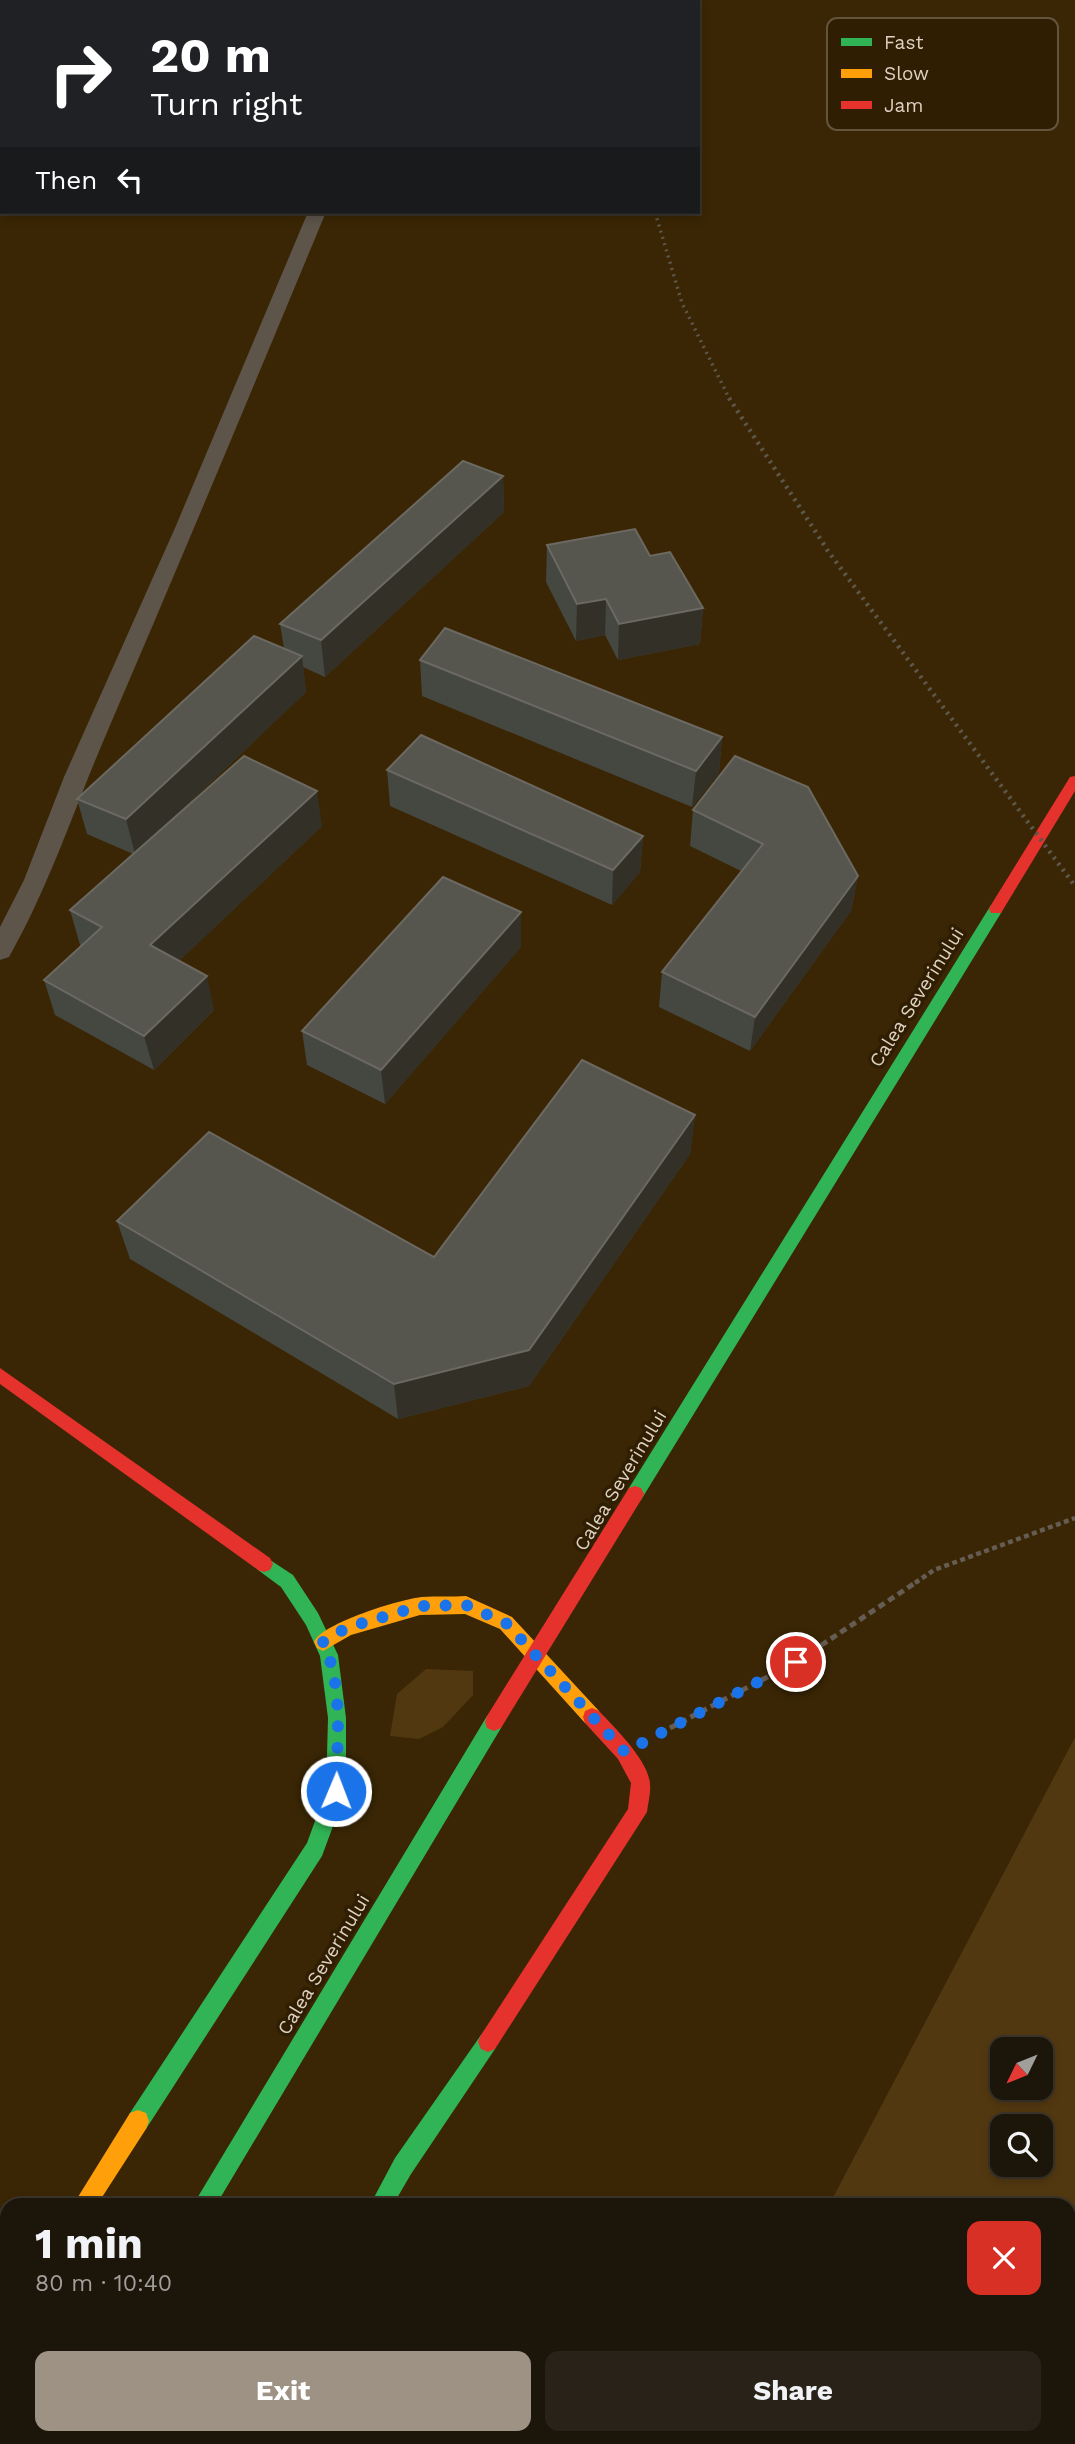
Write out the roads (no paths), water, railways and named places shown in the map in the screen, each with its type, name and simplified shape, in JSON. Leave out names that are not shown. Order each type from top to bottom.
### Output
[{"type":"main road","name":"Calea Severinului","points":[[208,2198],[404,1868],[1075,780]]},
{"type":"main road","points":[[0,1375],[287,1581],[312,1619],[329,1655],[337,1718],[336,1791],[315,1849],[88,2198]]},
{"type":"main road","points":[[323,1642],[346,1628],[420,1606],[466,1605],[506,1623],[625,1752],[641,1782],[637,1812],[385,2198]]},
{"type":"lane","points":[[0,951],[36,880],[76,777],[186,528],[316,214]]},
{"type":"railway","points":[[656,214],[682,303],[729,398]]},
{"type":"railway","points":[[729,398],[828,551],[1075,886]]}]
